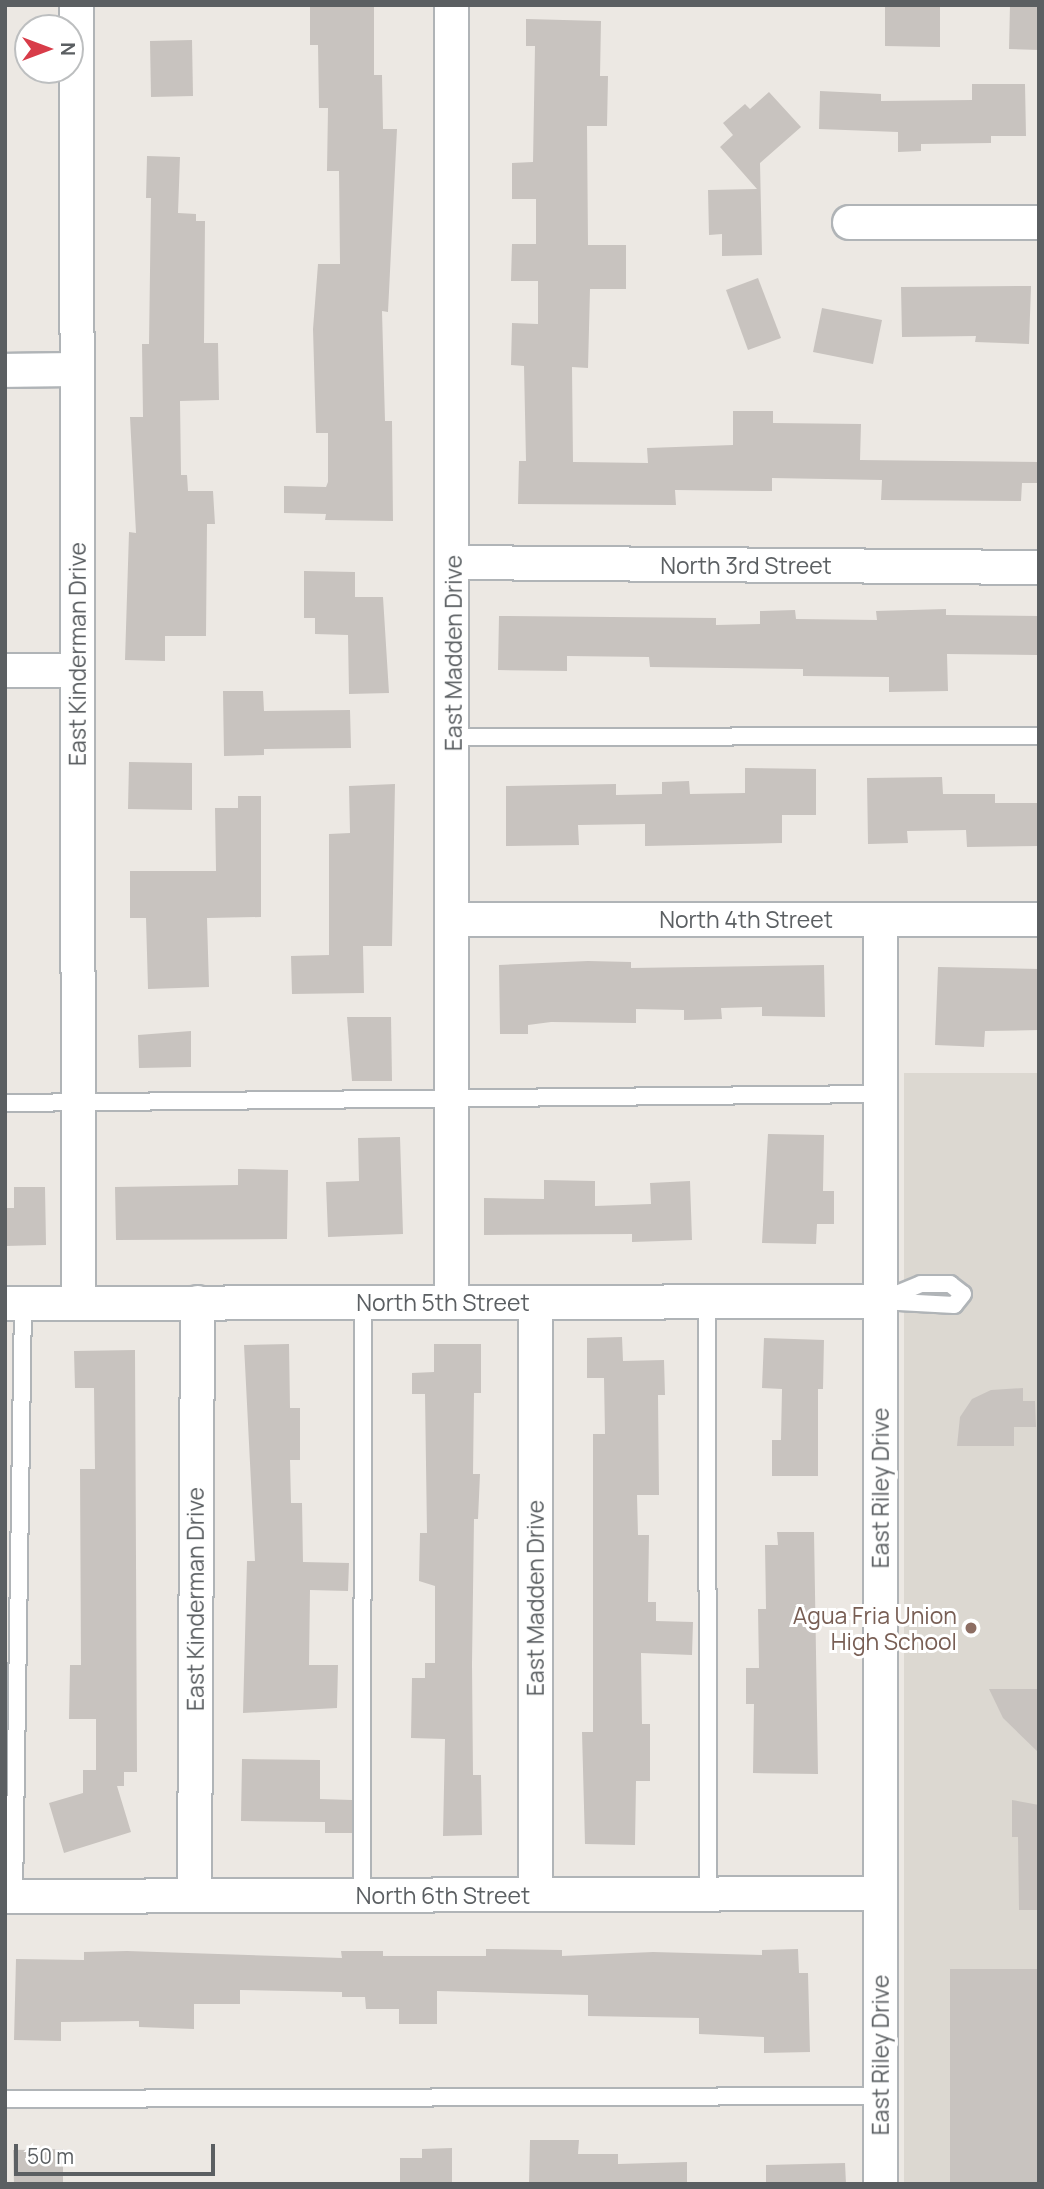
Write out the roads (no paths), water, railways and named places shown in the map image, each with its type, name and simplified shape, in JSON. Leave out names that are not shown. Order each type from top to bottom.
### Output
[{"type":"street","name":"East Kinderman Drive","points":[[76,5],[78,1303]]},
{"type":"street","name":"East Madden Drive","points":[[451,5],[454,919],[451,1302]]},
{"type":"street","points":[[849,222],[1039,222]]},
{"type":"street","points":[[5,370],[76,369]]},
{"type":"street","name":"North 3rd Street","points":[[453,562],[1039,567]]},
{"type":"street","points":[[5,670],[77,670]]},
{"type":"street","name":"North 4th Street","points":[[454,919],[1039,919]]},
{"type":"street","name":"East Riley Drive","points":[[880,919],[880,2184]]},
{"type":"street","name":"North 5th Street","points":[[14,1303],[880,1301]]},
{"type":"street","name":"East Madden Drive","points":[[535,1302],[535,1894]]},
{"type":"street","name":"East Kinderman Drive","points":[[194,1895],[197,1303]]},
{"type":"street","name":"North 6th Street","points":[[10,1896],[880,1894]]},
{"type":"lane","points":[[453,737],[1039,736]]},
{"type":"lane","points":[[5,1103],[880,1094]]},
{"type":"lane","points":[[708,1301],[708,1894]]},
{"type":"lane","points":[[362,1895],[363,1302]]},
{"type":"lane","points":[[10,1896],[14,1303]]},
{"type":"lane","points":[[5,2099],[880,2096]]},
{"type":"place","name":"Agua Fria Union High School","points":[[971,1628]]}]
